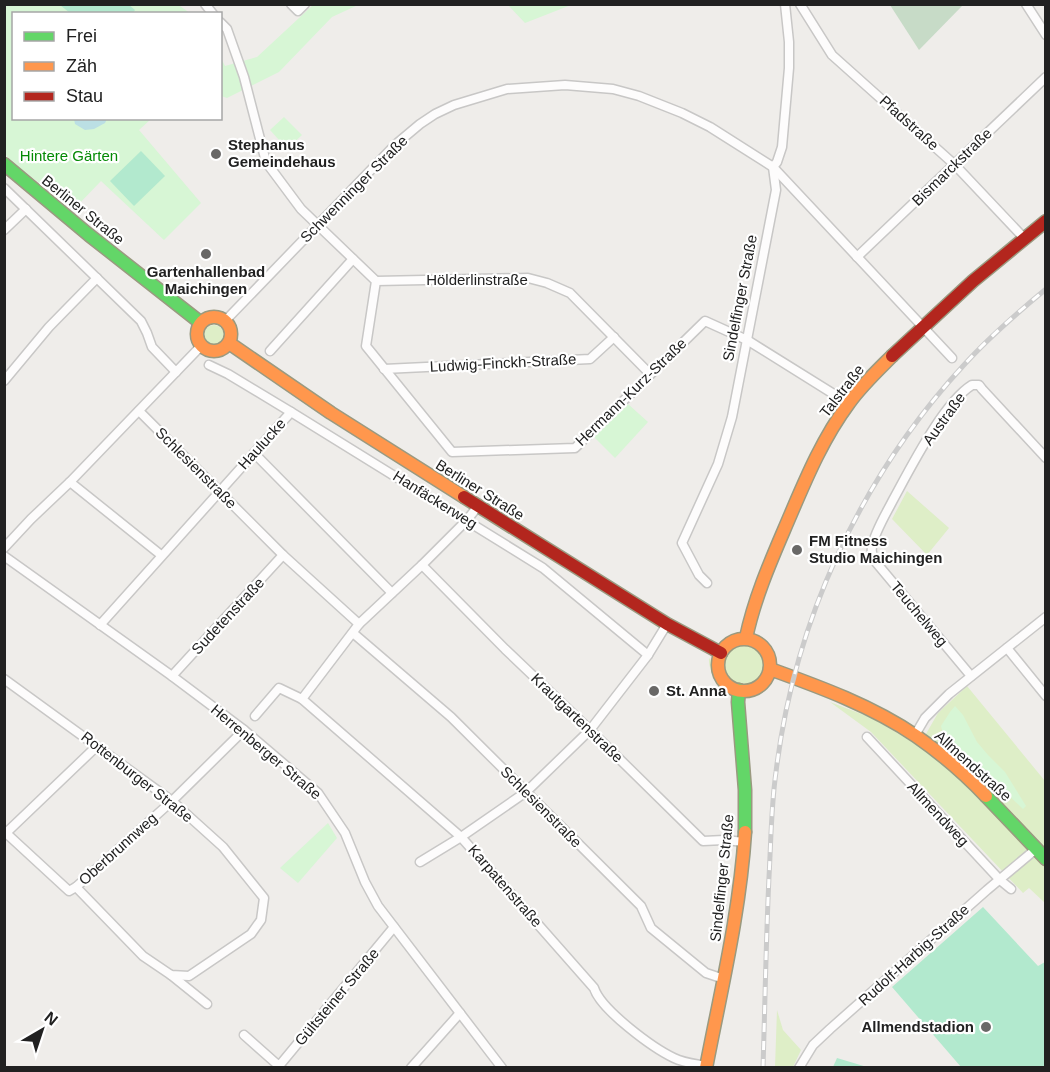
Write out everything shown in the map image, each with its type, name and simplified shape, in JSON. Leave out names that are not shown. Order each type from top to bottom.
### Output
[{"type":"main road","name":"Berliner Straße","points":[[4,164],[89,235],[201,323]]},
{"type":"main road","name":"Talstraße","points":[[746,639],[748,626],[766,573],[807,479],[848,403],[966,286],[1046,221]]},
{"type":"main road","points":[[210,317],[225,321],[231,329],[229,343],[226,347],[216,352],[201,346],[197,334],[201,323],[210,317]]},
{"type":"main road","name":"Berliner Straße","points":[[229,343],[331,413],[478,506],[667,624],[721,653]]},
{"type":"main road","points":[[746,639],[760,643],[765,649],[769,655],[770,669],[764,682],[759,686],[739,690],[725,682],[718,669],[718,661],[728,644],[734,640],[746,639]]},
{"type":"main road","name":"Allmendstraße","points":[[770,669],[872,711],[915,735],[965,775],[1046,859]]},
{"type":"main road","name":"Sindelfinger Straße","points":[[706,1067],[734,929],[744,843],[746,789],[738,702],[739,690]]},
{"type":"street","points":[[291,4],[298,11],[305,4]]},
{"type":"street","name":"Sindelfinger Straße","points":[[706,583],[699,575],[682,543],[718,464],[732,417],[776,190],[773,166],[777,162],[782,147],[789,68],[785,4]]},
{"type":"street","name":"Pfadstraße","points":[[800,4],[832,55],[955,165],[1024,238]]},
{"type":"street","points":[[1026,4],[1046,35]]},
{"type":"street","points":[[222,24],[227,29],[244,77],[266,162],[301,209],[376,281]]},
{"type":"street","name":"Bismarckstraße","points":[[857,257],[1046,77]]},
{"type":"street","name":"Schwenninger Straße","points":[[225,321],[395,145],[420,124],[454,105],[507,88],[565,85],[614,89],[639,96],[682,113],[711,128],[773,166]]},
{"type":"street","points":[[773,166],[952,358]]},
{"type":"street","points":[[4,188],[141,321],[152,347],[176,372]]},
{"type":"street","points":[[4,230],[26,209]]},
{"type":"street","points":[[270,351],[353,259]]},
{"type":"street","points":[[4,381],[49,327],[97,278]]},
{"type":"street","name":"Hölderlinstraße","points":[[376,281],[528,278],[547,283],[570,293],[650,374]]},
{"type":"street","name":"Hermann-Kurz-Straße","points":[[376,281],[366,346],[452,452],[575,448],[705,321],[747,340],[848,403]]},
{"type":"street","name":"Ludwig-Finckh-Straße","points":[[384,369],[590,359],[614,337]]},
{"type":"street","points":[[4,548],[201,346]]},
{"type":"street","name":"Hanfäckerweg","points":[[209,365],[291,412],[543,567],[648,655]]},
{"type":"street","name":"Austraße","points":[[871,549],[885,515],[931,434],[961,393],[972,385],[979,385],[1046,458]]},
{"type":"street","name":"Schlesienstraße","points":[[139,411],[284,555],[359,624]]},
{"type":"street","name":"Haulucke","points":[[100,625],[291,412]]},
{"type":"street","points":[[254,453],[392,593]]},
{"type":"street","points":[[70,482],[161,555]]},
{"type":"street","points":[[255,716],[279,688],[302,699],[359,624],[422,565],[478,506]]},
{"type":"street","name":"Teuchelweg","points":[[871,549],[874,560],[971,676]]},
{"type":"street","name":"Sudetenstraße","points":[[172,676],[284,555]]},
{"type":"street","name":"Herrenberger Straße","points":[[4,556],[244,730],[318,793],[345,832],[365,882],[378,906],[502,1068]]},
{"type":"street","name":"Krautgartenstraße","points":[[422,565],[703,841],[724,840],[744,843]]},
{"type":"street","points":[[915,735],[925,718],[936,706],[1046,617]]},
{"type":"street","points":[[420,862],[526,792],[590,730],[648,655],[667,624]]},
{"type":"street","name":"Schlesienstraße","points":[[353,633],[451,717],[641,906],[651,928],[706,973],[724,979]]},
{"type":"street","points":[[1007,648],[1046,696]]},
{"type":"street","name":"Rottenburger Straße","points":[[6,684],[172,801],[223,847],[264,898],[261,920],[251,934],[189,976],[171,975]]},
{"type":"street","name":"Karpatenstraße","points":[[302,699],[461,837],[594,988],[596,996],[626,1025],[675,1064],[706,1067]]},
{"type":"street","name":"Oberbrunnweg","points":[[72,889],[172,801],[244,730]]},
{"type":"street","name":"Allmendweg","points":[[867,737],[1011,889]]},
{"type":"street","points":[[97,746],[5,832],[72,889],[143,956],[207,1004]]},
{"type":"street","name":"Rudolf-Harbig-Straße","points":[[799,1068],[813,1046],[830,1029],[1036,849]]},
{"type":"street","name":"Gültsteiner Straße","points":[[244,1035],[280,1067],[394,927]]},
{"type":"street","points":[[411,1068],[460,1013]]},
{"type":"green space","name":"Hintere Gärten","points":[[177,4],[189,12],[12,12],[12,120],[150,120],[139,130],[201,203],[164,240],[101,181],[74,209],[9,160],[5,153],[4,5]]},
{"type":"green space","points":[[60,5],[129,5],[135,10],[134,12],[69,12]]},
{"type":"green space","points":[[313,5],[358,5],[332,17],[279,72],[227,98],[222,96],[222,60],[225,66],[257,57]]},
{"type":"green space","points":[[508,5],[537,6],[571,5],[525,23]]},
{"type":"green space","points":[[890,5],[963,5],[919,50]]},
{"type":"green space","points":[[284,117],[302,135],[287,149],[270,130]]},
{"type":"green space","points":[[141,151],[165,176],[134,206],[110,181]]},
{"type":"green space","points":[[214,325],[221,328],[224,335],[221,342],[214,345],[207,342],[204,335],[207,328]]},
{"type":"green space","points":[[628,404],[648,422],[615,458],[594,437]]},
{"type":"green space","points":[[907,491],[949,528],[927,555],[892,519]]},
{"type":"green space","points":[[744,645],[758,651],[764,665],[758,679],[744,685],[730,679],[724,665],[730,651]]},
{"type":"green space","points":[[709,658],[714,665],[728,697],[714,679]]},
{"type":"green space","points":[[967,686],[1045,781],[1045,903],[1029,888],[1023,893],[871,732],[830,702],[872,718],[919,746],[938,713]]},
{"type":"green space","points":[[955,706],[963,715],[977,742],[1005,772],[1026,806],[1023,809],[943,733],[941,726]]},
{"type":"green space","points":[[328,823],[337,838],[298,883],[280,868]]},
{"type":"green space","name":"Allmendstadion","points":[[983,907],[1038,966],[1045,962],[1045,1067],[961,1067],[892,987]]},
{"type":"green space","points":[[777,1010],[783,1030],[801,1050],[793,1067],[775,1067]]},
{"type":"green space","points":[[837,1058],[867,1067],[833,1067]]},
{"type":"water","points":[[74,120],[106,120],[94,129],[85,130],[75,124]]},
{"type":"railway","points":[[763,1068],[774,785],[785,716],[798,661],[816,607],[863,504],[926,409],[982,346],[1046,289]]},
{"type":"traffic: fast","points":[[4,164],[89,235],[201,323]]},
{"type":"traffic: fast","points":[[739,690],[745,832]]},
{"type":"traffic: fast","points":[[986,796],[1046,859]]},
{"type":"traffic: slow","points":[[214,317],[226,322],[231,334],[226,346],[214,351],[202,346],[197,334],[202,322],[214,317]]},
{"type":"traffic: slow","points":[[229,343],[331,413],[464,497]]},
{"type":"traffic: slow","points":[[746,638],[767,570],[821,449],[854,397],[892,356]]},
{"type":"traffic: slow","points":[[744,639],[758,643],[766,651],[770,665],[766,679],[758,687],[744,691],[730,687],[722,679],[718,665],[722,651],[730,643],[744,639]]},
{"type":"traffic: slow","points":[[770,669],[882,715],[944,757],[986,796]]},
{"type":"traffic: slow","points":[[706,1068],[739,892],[745,832]]},
{"type":"traffic: jam","points":[[892,356],[973,281],[1046,221]]},
{"type":"traffic: jam","points":[[464,497],[667,624],[721,653]]},
{"type":"place","name":"Stephanus Gemeindehaus","points":[[216,154]]},
{"type":"place","name":"Gartenhallenbad Maichingen","points":[[206,254]]},
{"type":"place","name":"FM Fitness Studio Maichingen","points":[[797,550]]},
{"type":"place","name":"St. Anna","points":[[654,691]]},
{"type":"place","name":"Allmendstadion","points":[[986,1027]]}]
